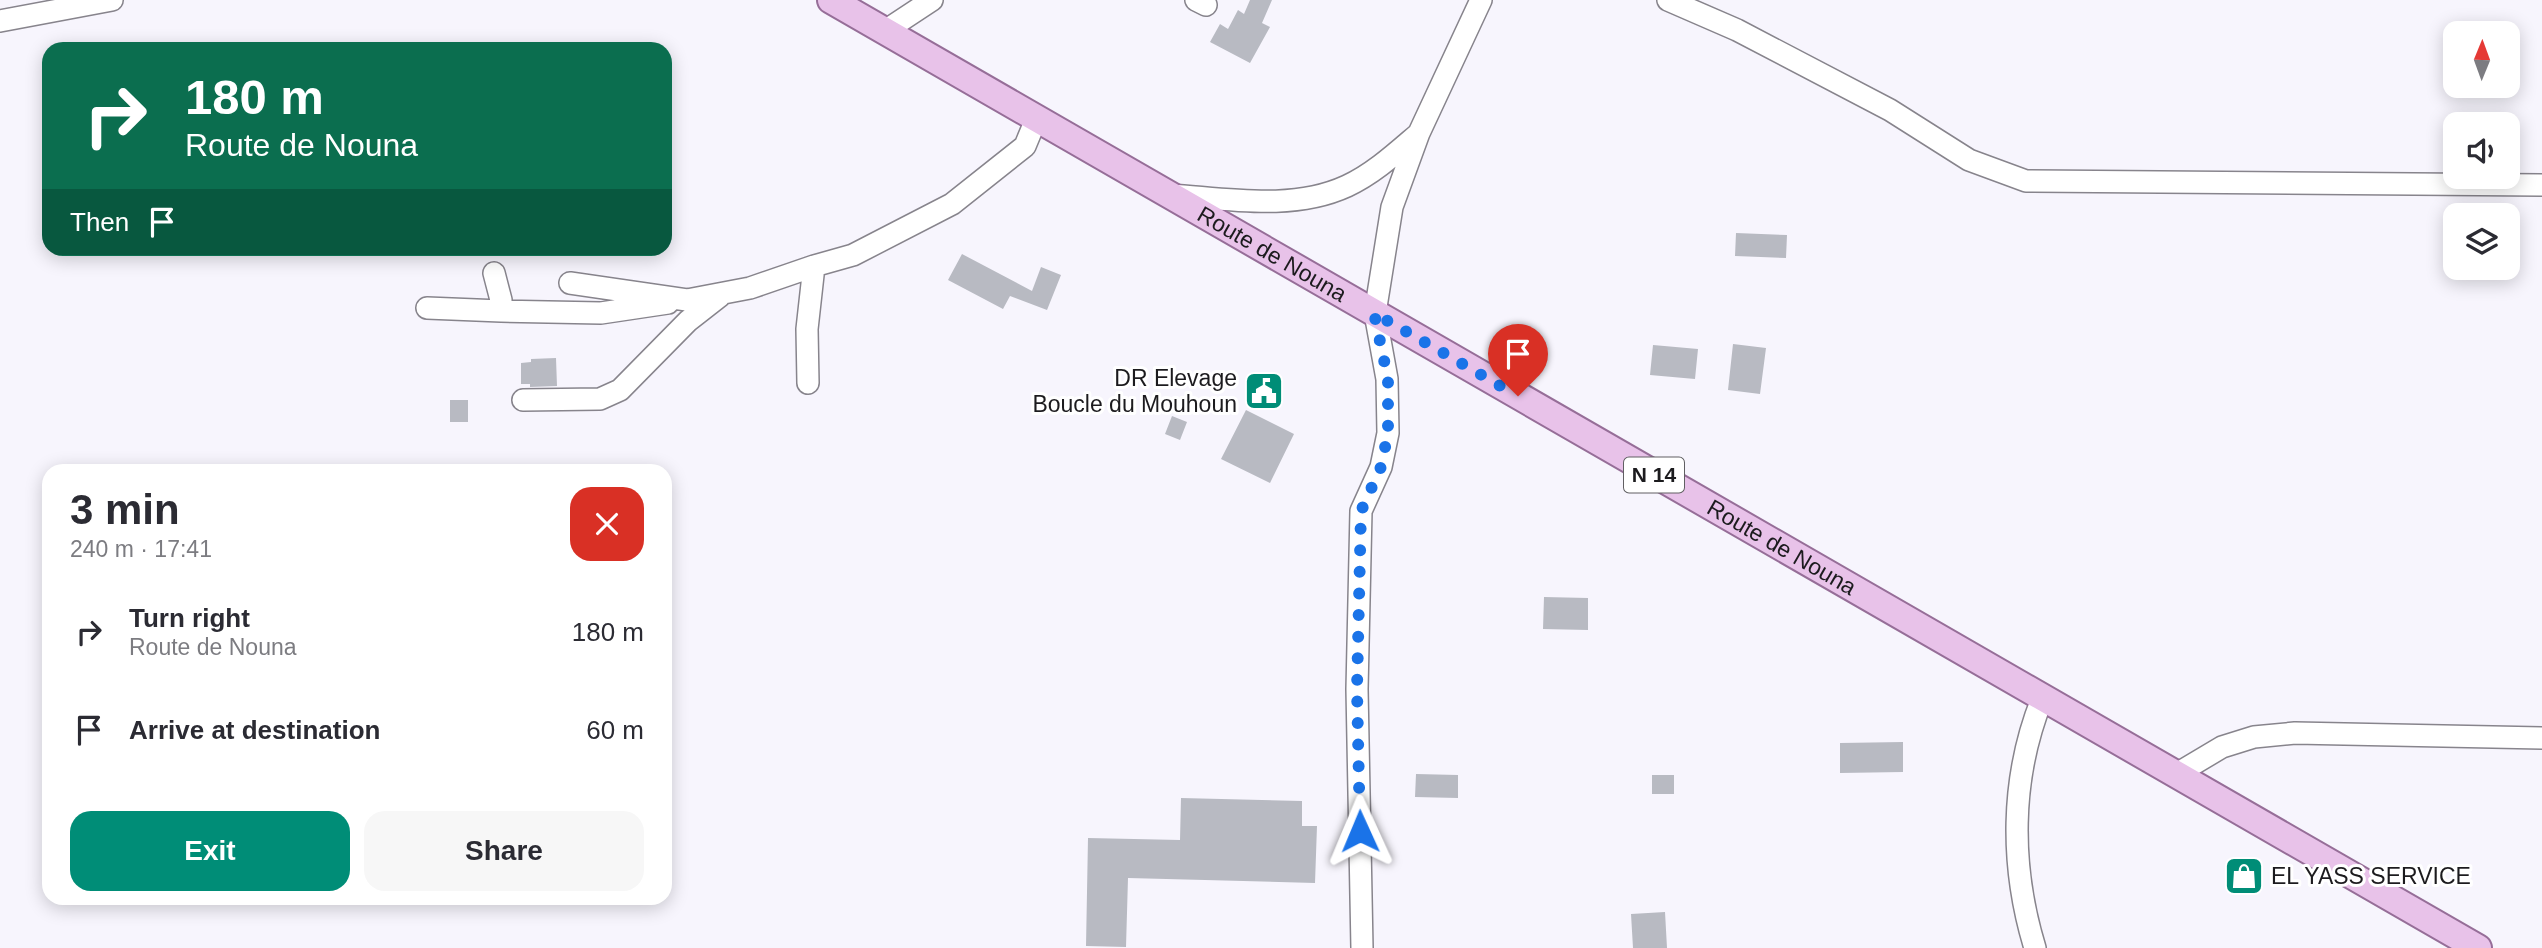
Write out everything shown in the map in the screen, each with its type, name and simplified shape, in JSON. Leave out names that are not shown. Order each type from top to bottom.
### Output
[{"type":"main road","name":"Route de Nouna","points":[[831,0],[2478,948]]},
{"type":"street","points":[[0,21],[112,0]]},
{"type":"street","points":[[1362,948],[1357,689],[1361,511],[1381,467],[1388,433],[1388,379],[1374,313],[1392,207],[1419,133],[1482,0]]},
{"type":"street","points":[[1668,0],[1737,30],[1867,98],[1969,160],[2026,181],[2542,185]]},
{"type":"street","points":[[885,31],[931,1]]},
{"type":"street","points":[[427,308],[601,313],[750,288],[853,255],[952,204],[1025,146],[1037,117]]},
{"type":"street","points":[[1170,195],[1300,201],[1348,186],[1387,160],[1419,133]]},
{"type":"street","points":[[808,383],[807,329],[814,266]]},
{"type":"street","points":[[494,273],[501,311]]},
{"type":"street","points":[[570,283],[687,300]]},
{"type":"street","points":[[523,400],[600,399],[620,390],[640,366],[688,321],[725,293]]},
{"type":"street","points":[[2035,948],[2025,914],[2017,841],[2019,781],[2031,727],[2042,699]]},
{"type":"street","points":[[2175,775],[2222,747],[2254,737],[2295,733],[2542,738]]},
{"type":"building","points":[[1250,0],[1272,0],[1262,23],[1270,27],[1250,63],[1210,42],[1220,24],[1228,29],[1238,10],[1244,14]]},
{"type":"building","points":[[1736,233],[1787,235],[1786,258],[1735,256]]},
{"type":"building","points":[[962,254],[1032,291],[1041,267],[1061,275],[1047,310],[1010,296],[1003,309],[948,280]]},
{"type":"building","points":[[1733,344],[1766,348],[1760,394],[1728,390]]},
{"type":"building","points":[[1653,345],[1698,349],[1695,379],[1650,375]]},
{"type":"building","points":[[556,358],[557,386],[530,387],[530,384],[521,384],[521,363],[531,362],[531,359]]},
{"type":"building","points":[[450,400],[468,400],[468,422],[450,422]]},
{"type":"building","points":[[1246,410],[1294,434],[1270,483],[1221,459]]},
{"type":"building","points":[[1172,416],[1187,422],[1180,440],[1165,434]]},
{"type":"building","points":[[1544,597],[1588,598],[1588,630],[1543,629]]},
{"type":"building","points":[[1903,742],[1903,772],[1840,773],[1840,743]]},
{"type":"building","points":[[1416,774],[1458,775],[1458,798],[1415,797]]},
{"type":"building","points":[[1652,775],[1674,775],[1674,794],[1652,794]]},
{"type":"building","points":[[1181,798],[1302,801],[1302,826],[1317,826],[1315,883],[1128,878],[1126,947],[1086,946],[1088,838],[1180,840]]},
{"type":"building","points":[[1665,912],[1667,948],[1633,948],[1631,914]]},
{"type":"place","name":"DR Elevage Boucle du Mouhoun","points":[[1264,391]]},
{"type":"place","name":"EL YASS SERVICE","points":[[2244,876]]},
{"type":"route","points":[[1360,831],[1357,689],[1361,511],[1381,467],[1388,433],[1388,379],[1374,313],[1518,396]]}]
